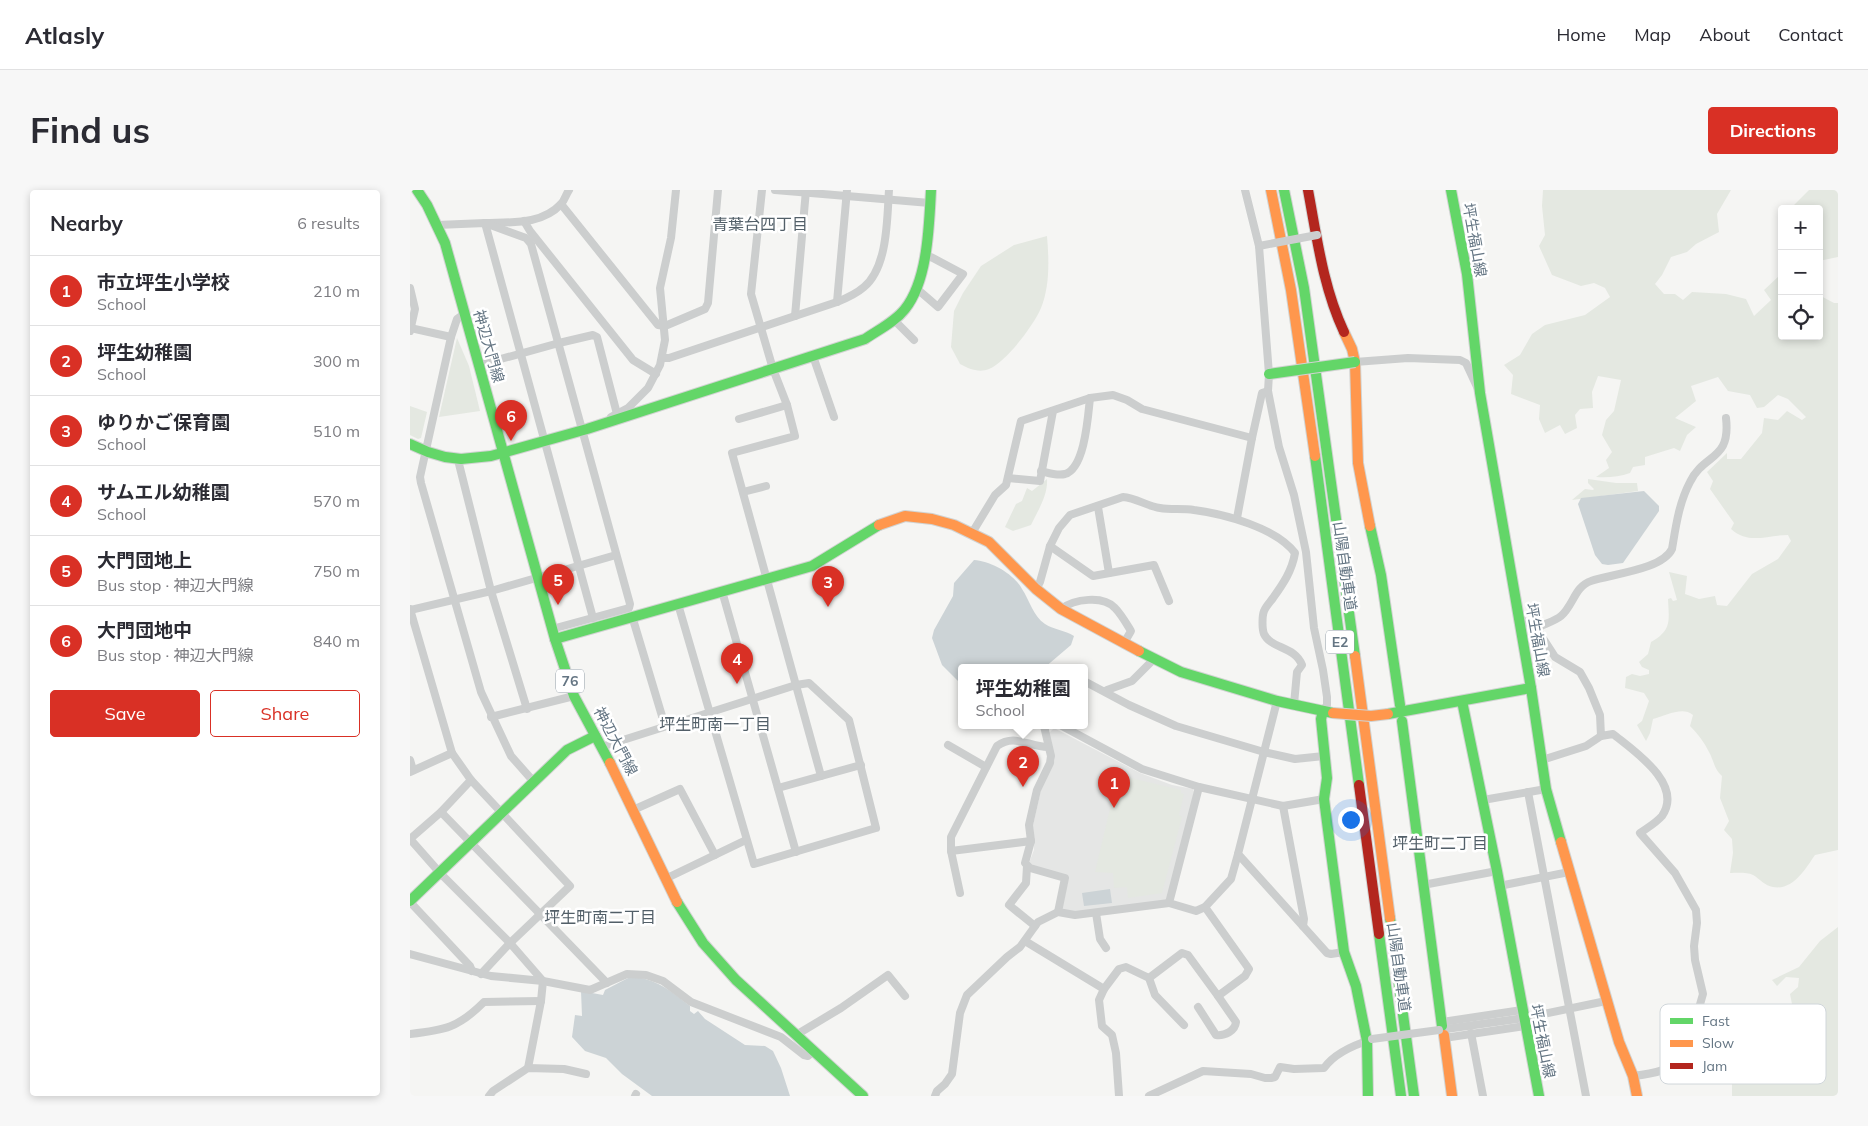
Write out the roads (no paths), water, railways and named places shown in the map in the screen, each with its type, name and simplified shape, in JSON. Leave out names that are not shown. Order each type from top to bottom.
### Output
[{"type":"main road","name":"神辺大門線","points":[[417,190],[427,205],[445,243],[553,634],[574,696],[621,782],[674,898],[703,943],[736,980],[863,1096]]},
{"type":"main road","points":[[410,444],[426,452],[458,460],[496,457],[583,431],[865,339],[894,320],[906,308],[916,288],[924,255],[931,190]]},
{"type":"main road","name":"山陽自動車道","points":[[1271,190],[1280,228],[1302,358],[1401,1096]]},
{"type":"main road","name":"山陽自動車道","points":[[1284,190],[1304,288],[1324,424],[1414,1096]]},
{"type":"main road","points":[[1308,190],[1326,287],[1333,310],[1352,348],[1355,362],[1358,463],[1381,575],[1400,705]]},
{"type":"main road","name":"坪生福山線","points":[[1451,190],[1467,274],[1480,393],[1531,688],[1462,701],[1497,872],[1538,1096]]},
{"type":"main road","points":[[1269,374],[1355,362]]},
{"type":"main road","points":[[553,634],[678,604],[812,566],[881,524],[905,516],[932,519],[954,525],[989,542],[1036,589],[1061,609],[1181,672],[1277,701],[1328,712],[1371,716],[1462,701]]},
{"type":"main road","points":[[1531,688],[1546,788],[1606,1000],[1619,1042],[1633,1076],[1637,1096]]},
{"type":"main road","points":[[1328,712],[1320,719],[1327,778],[1324,799],[1344,952],[1356,986],[1369,1040],[1368,1096]]},
{"type":"main road","points":[[1402,721],[1452,1096]]},
{"type":"main road","points":[[410,901],[567,750],[596,736]]},
{"type":"street","points":[[437,224],[535,220],[547,215],[561,204],[569,190]]},
{"type":"street","points":[[601,424],[628,408],[648,388],[662,358],[665,326],[660,288],[671,238],[676,190]]},
{"type":"street","points":[[561,204],[658,325],[665,326],[704,309],[708,303],[718,190]]},
{"type":"street","points":[[762,190],[751,294],[773,369],[787,405],[796,436],[732,453],[821,776]]},
{"type":"street","points":[[775,190],[847,193],[889,200],[930,203]]},
{"type":"street","points":[[662,358],[669,358],[837,302],[852,296],[866,286],[874,275],[884,249],[889,190]]},
{"type":"street","points":[[1245,190],[1259,246],[1269,374],[1268,391],[1306,552],[1314,628],[1323,670],[1328,712]]},
{"type":"street","points":[[794,316],[805,191]]},
{"type":"street","points":[[837,302],[847,193]]},
{"type":"street","points":[[524,221],[633,360],[656,374]]},
{"type":"street","points":[[485,223],[526,238],[531,244],[630,604],[629,608],[593,618],[553,634]]},
{"type":"street","points":[[485,223],[593,618]]},
{"type":"street","points":[[1259,246],[1317,235]]},
{"type":"street","points":[[916,288],[938,307],[963,274],[924,255]]},
{"type":"street","points":[[410,288],[415,310],[410,329],[450,337]]},
{"type":"street","points":[[464,314],[457,319],[450,337],[420,477],[453,600],[481,692],[510,756],[534,782]]},
{"type":"street","points":[[894,320],[914,340]]},
{"type":"street","points":[[479,365],[593,335],[597,337],[617,414]]},
{"type":"street","points":[[813,356],[834,417]]},
{"type":"street","points":[[1355,362],[1408,358],[1460,360],[1466,363],[1474,384],[1480,393]]},
{"type":"street","points":[[1237,518],[1262,393],[1268,391]]},
{"type":"street","points":[[972,533],[995,495],[1006,485],[1021,421],[1090,398],[1113,395],[1128,400],[1142,409],[1252,438]]},
{"type":"street","points":[[1041,471],[1066,474],[1079,459],[1087,428],[1090,398]]},
{"type":"street","points":[[738,419],[787,405]]},
{"type":"street","points":[[1008,478],[1040,481],[1053,411]]},
{"type":"street","points":[[1519,619],[1537,628],[1562,616],[1577,592],[1588,582],[1629,572],[1670,555],[1680,506],[1697,470],[1720,452],[1728,432],[1726,418]]},
{"type":"street","points":[[458,460],[491,591],[527,709]]},
{"type":"street","points":[[743,492],[766,486]]},
{"type":"street","points":[[1036,589],[1040,582],[1050,546],[1059,528],[1070,515],[1123,497],[1162,509],[1195,510],[1237,518],[1270,533],[1285,543],[1295,553]]},
{"type":"street","points":[[1098,507],[1109,573]]},
{"type":"street","points":[[1050,546],[1093,576],[1154,566],[1169,600]]},
{"type":"street","points":[[1295,553],[1306,552]]},
{"type":"street","points":[[1294,704],[1297,672],[1302,665],[1298,655],[1270,641],[1264,633],[1263,612],[1287,578],[1294,563],[1295,553]]},
{"type":"street","points":[[481,974],[510,942],[570,886],[471,780],[452,753],[410,610],[491,591],[578,564],[616,555]]},
{"type":"street","points":[[722,591],[796,852]]},
{"type":"street","points":[[1061,609],[1066,605],[1093,598],[1114,606],[1131,631],[1124,643]]},
{"type":"street","points":[[601,746],[710,712],[753,699],[796,685],[809,683],[849,720],[876,828],[754,864],[746,840],[710,712],[678,604]]},
{"type":"street","points":[[632,616],[666,726]]},
{"type":"street","points":[[1535,626],[1555,657],[1580,672],[1600,715],[1601,736]]},
{"type":"street","points":[[1106,692],[1132,681],[1154,659]]},
{"type":"street","points":[[1088,683],[1129,706],[1176,726],[1264,752],[1295,758],[1324,756]]},
{"type":"street","points":[[492,717],[574,696]]},
{"type":"street","points":[[934,1096],[952,1074],[960,1013],[967,995],[1025,941],[1038,922],[1058,912],[1075,915],[1169,903],[1196,910],[1205,907],[1231,878],[1277,701]]},
{"type":"street","points":[[1035,926],[1010,905],[1026,883],[1025,863],[1031,841],[1029,826],[1037,790],[1050,763],[1051,756],[1045,729]]},
{"type":"street","points":[[1068,729],[1142,769],[1199,787],[1283,806],[1324,799]]},
{"type":"street","points":[[1542,760],[1586,746],[1601,736],[1614,734],[1645,761],[1664,783],[1666,805],[1662,815],[1640,833],[1675,873],[1696,910],[1697,923],[1694,946],[1695,960],[1703,994],[1700,1004]]},
{"type":"street","points":[[960,893],[951,851],[951,837],[997,746],[1005,740],[1012,740],[1039,747],[1048,747]]},
{"type":"street","points":[[948,745],[986,767]]},
{"type":"street","points":[[410,760],[412,771],[452,753]]},
{"type":"street","points":[[778,788],[861,765]]},
{"type":"street","points":[[471,780],[441,812],[410,840],[510,942],[543,981],[528,1068]]},
{"type":"street","points":[[1169,903],[1199,787]]},
{"type":"street","points":[[1483,800],[1546,788]]},
{"type":"street","points":[[634,810],[680,789],[715,855]]},
{"type":"street","points":[[1528,792],[1586,1096]]},
{"type":"street","points":[[1283,806],[1304,919],[1302,926]]},
{"type":"street","points":[[441,812],[607,983]]},
{"type":"street","points":[[665,878],[746,840]]},
{"type":"street","points":[[951,851],[1031,841]]},
{"type":"street","points":[[1238,854],[1327,953],[1344,952]]},
{"type":"street","points":[[1026,866],[1065,878],[1058,912]]},
{"type":"street","points":[[1423,885],[1497,872]]},
{"type":"street","points":[[1499,886],[1569,872]]},
{"type":"street","points":[[410,901],[470,966],[472,971]]},
{"type":"street","points":[[1205,907],[1249,969],[1246,976],[1218,996]]},
{"type":"street","points":[[1096,913],[1100,939],[1106,948]]},
{"type":"street","points":[[1025,941],[1104,989]]},
{"type":"street","points":[[1148,978],[1182,953],[1188,955],[1236,1022],[1235,1026],[1223,1036],[1216,1035],[1198,1007]]},
{"type":"street","points":[[410,954],[481,974],[543,981],[590,990],[627,974],[646,975],[663,981],[691,1002],[781,1037],[804,1055],[808,1056],[814,1051]]},
{"type":"street","points":[[1119,1096],[1116,1053],[1112,1035],[1102,1026],[1099,1000],[1104,989],[1119,969],[1126,967],[1148,978],[1155,994],[1184,1024]]},
{"type":"street","points":[[796,1035],[841,1008],[888,975],[905,996]]},
{"type":"street","points":[[1442,1030],[1471,1033],[1524,1018],[1606,1000]]},
{"type":"street","points":[[410,1034],[446,1029],[472,1014],[484,1002],[540,1001]]},
{"type":"street","points":[[1149,1096],[1203,1071],[1243,1073],[1271,1078],[1274,1077],[1280,1067],[1324,1068],[1347,1049],[1369,1040],[1524,1018]]},
{"type":"street","points":[[1471,1033],[1483,1096]]},
{"type":"street","points":[[489,1096],[493,1091],[528,1068],[564,1069],[586,1074]]},
{"type":"street","points":[[1633,1076],[1660,1071]]},
{"type":"place","name":"大門団地中","points":[[511,441]]},
{"type":"place","name":"大門団地上","points":[[558,605]]},
{"type":"place","name":"ゆりかご保育園","points":[[828,607]]},
{"type":"place","name":"サムエル幼稚園","points":[[737,684]]},
{"type":"place","name":"坪生幼稚園","points":[[1023,787]]},
{"type":"place","name":"市立坪生小学校","points":[[1114,808]]},
{"type":"district","name":"青葉台四丁目","points":[[760,224]]},
{"type":"district","name":"坪生町南一丁目","points":[[715,724]]},
{"type":"district","name":"坪生町二丁目","points":[[1440,843]]},
{"type":"district","name":"坪生町南二丁目","points":[[600,917]]}]
